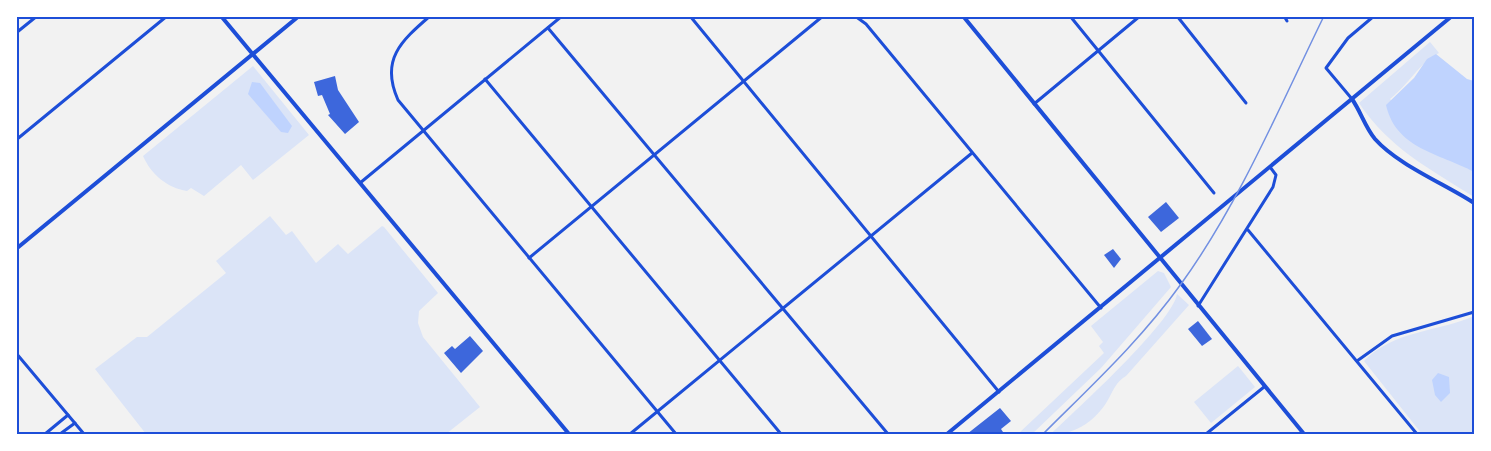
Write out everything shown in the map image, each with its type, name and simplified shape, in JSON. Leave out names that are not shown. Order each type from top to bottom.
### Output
[{"type":"street","points":[[16,33],[37,16]]},
{"type":"street","points":[[16,140],[167,16]]},
{"type":"street","points":[[221,16],[569,435]]},
{"type":"street","points":[[16,249],[298,16]]},
{"type":"street","points":[[430,16],[404,40],[393,58],[391,69],[393,90],[398,100],[676,435]]},
{"type":"street","points":[[360,183],[562,16]]},
{"type":"street","points":[[690,16],[999,392]]},
{"type":"street","points":[[529,258],[823,16]]},
{"type":"street","points":[[855,16],[866,24],[1101,308]]},
{"type":"street","points":[[963,16],[1304,435]]},
{"type":"street","points":[[1070,16],[1214,193]]},
{"type":"street","points":[[1034,104],[1140,16]]},
{"type":"street","points":[[1177,16],[1246,103]]},
{"type":"street","points":[[1284,16],[1287,21]]},
{"type":"street","points":[[1374,16],[1348,38],[1326,68],[1352,99],[1367,129],[1384,147],[1474,203]]},
{"type":"street","points":[[947,435],[1452,16]]},
{"type":"street","points":[[548,28],[888,435]]},
{"type":"street","points":[[485,79],[781,435]]},
{"type":"street","points":[[630,435],[972,153]]},
{"type":"street","points":[[1198,306],[1274,187],[1276,175],[1270,167]]},
{"type":"street","points":[[1248,230],[1417,435]]},
{"type":"street","points":[[1357,361],[1392,336],[1474,312]]},
{"type":"street","points":[[16,353],[84,435]]},
{"type":"street","points":[[1206,435],[1264,387]]},
{"type":"street","points":[[45,435],[68,415]]},
{"type":"street","points":[[60,435],[75,423]]},
{"type":"shaded area","points":[[1430,42],[1439,53],[1426,62],[1390,99],[1451,160],[1474,172],[1474,197],[1426,167],[1397,145],[1383,133],[1359,103]]},
{"type":"shaded area","points":[[253,66],[309,135],[253,180],[241,165],[204,196],[191,188],[187,191],[166,183],[150,169],[143,156]]},
{"type":"shaded area","points":[[270,216],[286,235],[292,231],[316,263],[338,244],[348,254],[382,226],[384,227],[438,293],[419,311],[418,323],[423,337],[480,407],[446,434],[146,434],[95,369],[137,337],[147,337],[226,273],[216,261]]},
{"type":"shaded area","points":[[1158,271],[1164,273],[1171,287],[1101,368],[1032,434],[1018,434],[1104,353],[1099,346],[1103,342],[1091,326]]},
{"type":"shaded area","points":[[1177,294],[1189,305],[1118,383],[1098,413],[1077,429],[1051,434],[1142,344],[1171,307]]},
{"type":"shaded area","points":[[1474,316],[1474,434],[1422,434],[1364,361],[1376,351],[1402,337]]},
{"type":"shaded area","points":[[1238,366],[1255,387],[1211,423],[1194,402]]},
{"type":"water","points":[[1436,54],[1467,79],[1474,81],[1474,172],[1409,141],[1391,120],[1386,105],[1414,78],[1427,59]]},
{"type":"water","points":[[252,82],[260,83],[292,126],[288,133],[281,132],[248,94]]},
{"type":"water","points":[[1438,373],[1449,377],[1450,393],[1441,402],[1435,395],[1432,380]]},
{"type":"building","points":[[335,76],[338,90],[359,122],[345,134],[328,115],[330,114],[322,95],[318,96],[314,82]]},
{"type":"building","points":[[1166,202],[1179,218],[1161,232],[1148,217]]},
{"type":"building","points":[[1113,249],[1121,259],[1114,268],[1104,255]]},
{"type":"building","points":[[1198,321],[1212,339],[1202,346],[1188,329]]},
{"type":"building","points":[[470,336],[483,351],[461,373],[444,353],[452,346],[455,349]]},
{"type":"building","points":[[1000,408],[1011,421],[1001,429],[1003,432],[1000,434],[967,434]]},
{"type":"railway","points":[[1043,434],[1115,362],[1166,305],[1202,253],[1258,154],[1324,16]]}]
